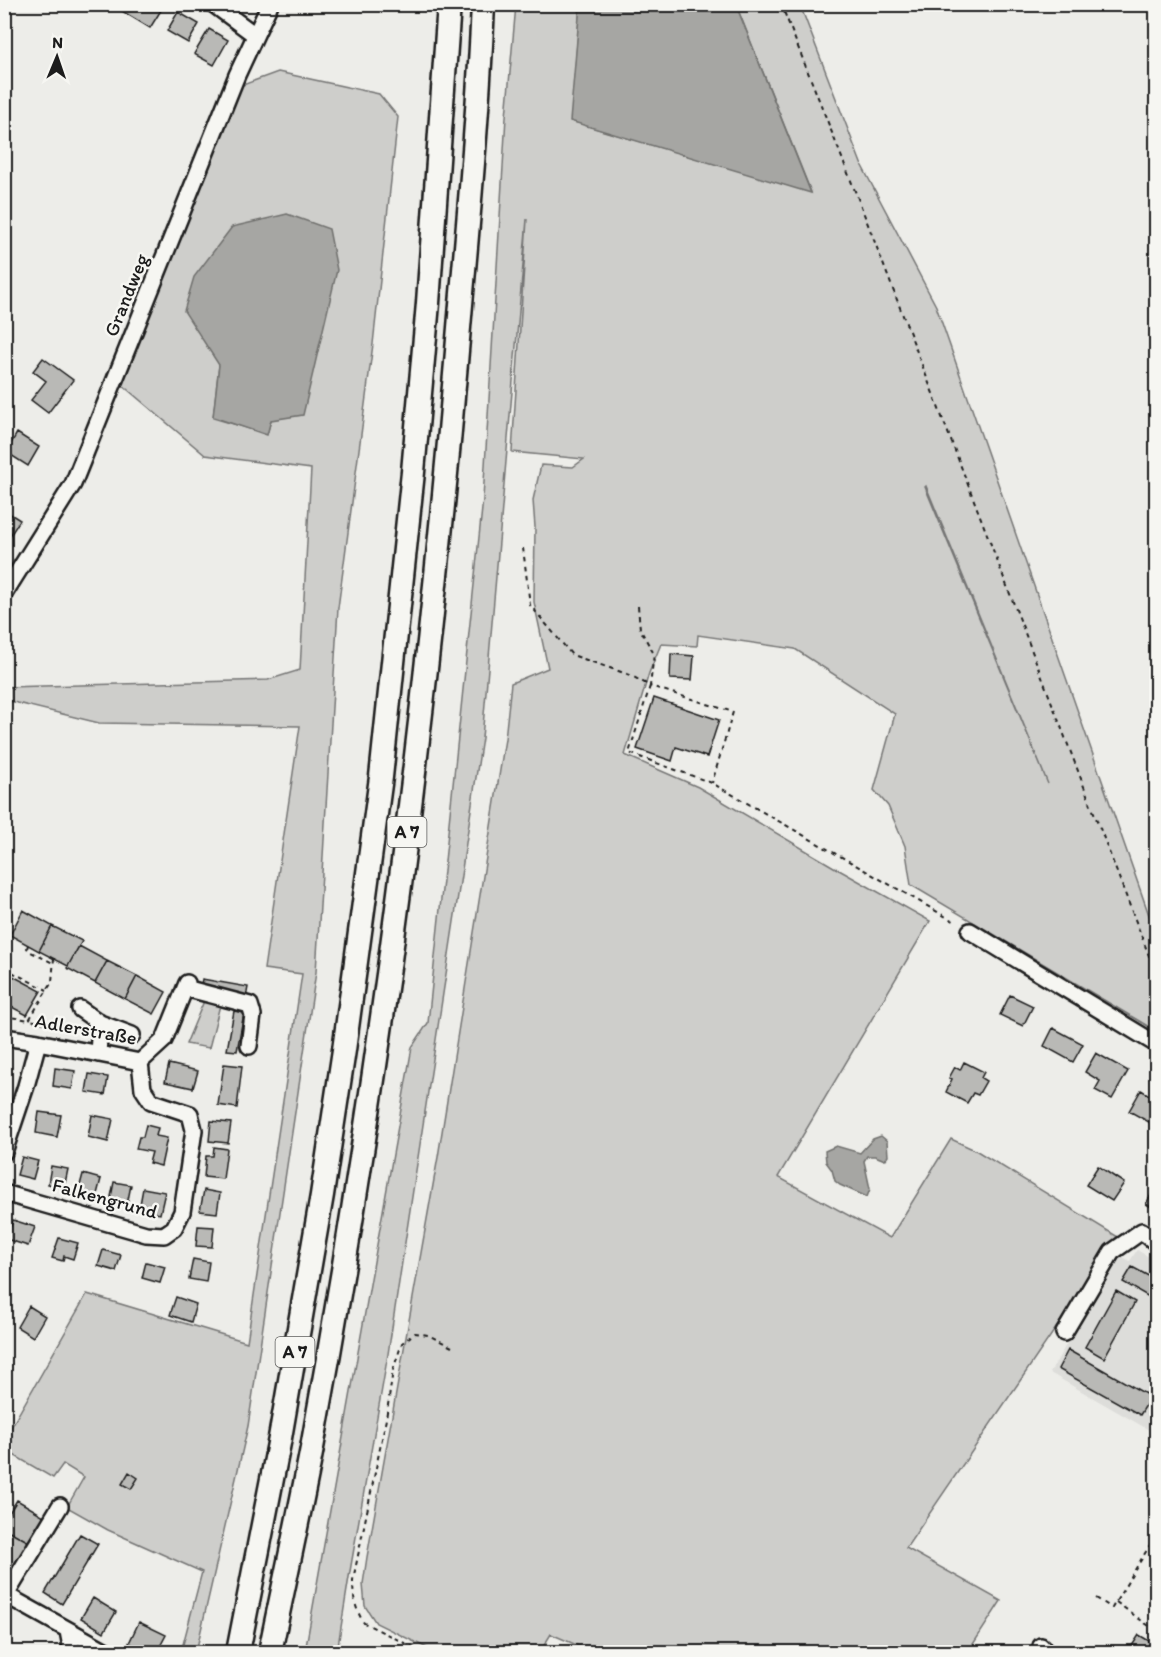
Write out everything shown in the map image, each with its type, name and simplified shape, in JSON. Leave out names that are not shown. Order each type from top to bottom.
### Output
[{"type":"highway","name":"A 7","points":[[238,1653],[280,1438],[322,1194],[381,777],[428,303],[449,4]]},
{"type":"highway","name":"A 7","points":[[270,1653],[312,1449],[352,1214],[407,830],[446,476],[474,154],[483,4]]},
{"type":"street","points":[[213,4],[255,35]]},
{"type":"street","name":"Grandweg","points":[[4,594],[73,484],[237,75],[270,4]]},
{"type":"street","points":[[970,931],[1156,1044]]},
{"type":"street","name":"Adlerstraße","points":[[4,1037],[140,1062],[164,1040],[186,986],[250,1005],[253,1015],[249,1046]]},
{"type":"street","points":[[80,1009],[100,1023],[132,1035]]},
{"type":"street","points":[[99,1054],[100,1023]]},
{"type":"street","points":[[4,1152],[38,1042]]},
{"type":"street","name":"Falkengrund","points":[[4,1193],[146,1234],[164,1235],[174,1228],[182,1212],[194,1130],[190,1114],[151,1101],[142,1089],[140,1062]]},
{"type":"street","points":[[1064,1333],[1112,1252],[1142,1230],[1156,1243]]},
{"type":"street","points":[[60,1506],[5,1594],[108,1653]]},
{"type":"street","points":[[68,1630],[72,1653]]},
{"type":"path","points":[[781,4],[1156,974]]},
{"type":"path","points":[[523,548],[530,605],[572,655],[630,675],[650,686],[734,712],[712,783]]},
{"type":"path","points":[[638,606],[640,629],[654,654],[650,686],[629,753],[712,783],[970,931]]},
{"type":"path","points":[[28,945],[27,948],[32,952],[53,963]]},
{"type":"path","points":[[29,1020],[52,982],[54,958]]},
{"type":"path","points":[[4,968],[47,990]]},
{"type":"path","points":[[4,1016],[63,1026],[71,1040],[70,1048]]},
{"type":"path","points":[[423,1653],[364,1623],[358,1615],[353,1598],[353,1580],[386,1419],[393,1370],[402,1343],[415,1333],[428,1335],[454,1348]]},
{"type":"path","points":[[1096,1598],[1112,1608],[1156,1534]]},
{"type":"path","points":[[1116,1602],[1156,1631]]},
{"type":"shaded area","points":[[516,5],[580,5],[571,121],[811,192],[736,5],[800,5],[862,166],[936,306],[1156,935],[1156,1031],[911,885],[905,846],[888,806],[874,790],[895,714],[795,649],[698,635],[697,646],[661,644],[649,673],[625,755],[698,787],[930,921],[778,1177],[890,1238],[951,1139],[977,1151],[1118,1237],[906,1548],[1001,1601],[968,1652],[593,1652],[551,1634],[540,1652],[435,1652],[376,1623],[365,1606],[363,1584],[367,1557],[438,1157],[505,739],[511,683],[548,668],[534,602],[533,500],[541,465],[573,467],[584,459],[512,452],[527,219],[482,738],[388,1354],[337,1652],[305,1652],[412,1047],[428,1023],[483,499],[506,117]],"holes":[[[926,486],[1048,784],[925,487]]]},
{"type":"shaded area","points":[[580,5],[736,5],[811,193],[570,121]]},
{"type":"shaded area","points":[[278,72],[379,94],[398,117],[373,344],[338,608],[316,972],[248,1426],[196,1652],[181,1652],[202,1572],[108,1530],[67,1507],[84,1477],[63,1464],[53,1478],[5,1450],[5,1438],[87,1294],[247,1342],[302,974],[264,969],[300,726],[99,723],[5,700],[5,687],[268,680],[300,670],[311,469],[205,455],[121,384],[240,86]],"holes":[[[219,365],[271,420],[267,434],[213,418]]]},
{"type":"shaded area","points":[[287,214],[329,229],[337,270],[303,415],[271,420],[267,435],[213,417],[219,365],[184,311],[194,277],[232,227]]},
{"type":"shaded area","points":[[204,1001],[220,1005],[209,1048],[186,1044]]},
{"type":"shaded area","points":[[881,1136],[887,1141],[888,1156],[885,1160],[867,1156],[864,1161],[870,1189],[867,1197],[835,1181],[832,1170],[826,1162],[825,1151],[836,1146],[860,1153],[873,1139]]},
{"type":"shaded area","points":[[1137,1250],[1156,1261],[1156,1434],[1050,1373],[1118,1254],[1130,1261]]},
{"type":"building","points":[[126,4],[160,4],[163,7],[150,28],[122,11]]},
{"type":"building","points":[[178,12],[199,24],[188,43],[167,31]]},
{"type":"building","points":[[209,29],[228,40],[214,65],[194,54]]},
{"type":"building","points":[[43,358],[73,380],[48,413],[31,400],[46,381],[33,371]]},
{"type":"building","points":[[17,433],[39,447],[28,466],[6,452]]},
{"type":"building","points":[[4,510],[20,520],[4,545]]},
{"type":"building","points":[[671,654],[694,656],[692,680],[670,679]]},
{"type":"building","points":[[654,698],[719,720],[707,757],[676,747],[672,761],[637,749]]},
{"type":"building","points":[[23,910],[52,926],[39,951],[10,935]]},
{"type":"building","points":[[52,926],[82,941],[68,966],[39,951]]},
{"type":"building","points":[[79,946],[107,961],[95,983],[67,968]]},
{"type":"building","points":[[107,961],[137,976],[125,999],[95,983]]},
{"type":"building","points":[[11,975],[41,991],[27,1015],[4,1003],[4,987]]},
{"type":"building","points":[[137,976],[166,992],[154,1014],[125,999]]},
{"type":"building","points":[[202,979],[248,987],[246,998],[200,990]]},
{"type":"building","points":[[1010,995],[1033,1006],[1023,1026],[1000,1015]]},
{"type":"building","points":[[234,1011],[244,1013],[237,1051],[227,1050]]},
{"type":"building","points":[[1053,1028],[1083,1044],[1073,1062],[1044,1046]]},
{"type":"building","points":[[1096,1053],[1128,1071],[1112,1099],[1095,1090],[1100,1081],[1085,1072]]},
{"type":"building","points":[[964,1062],[984,1072],[981,1078],[986,1081],[978,1095],[973,1093],[967,1103],[946,1092],[952,1079],[949,1078],[955,1067],[960,1070]]},
{"type":"building","points":[[169,1064],[198,1071],[193,1088],[165,1082]]},
{"type":"building","points":[[224,1064],[242,1066],[237,1108],[218,1105]]},
{"type":"building","points":[[55,1068],[75,1071],[72,1089],[53,1086]]},
{"type":"building","points":[[89,1074],[108,1077],[105,1095],[86,1092]]},
{"type":"building","points":[[1141,1090],[1156,1099],[1156,1126],[1129,1111]]},
{"type":"building","points":[[39,1112],[61,1115],[57,1137],[36,1133]]},
{"type":"building","points":[[92,1115],[113,1119],[108,1142],[88,1137]]},
{"type":"building","points":[[211,1121],[231,1123],[228,1143],[209,1141]]},
{"type":"building","points":[[146,1125],[158,1128],[156,1136],[167,1138],[161,1166],[149,1163],[152,1152],[136,1149],[139,1137],[143,1137]]},
{"type":"building","points":[[214,1147],[227,1149],[223,1179],[204,1177],[206,1156],[213,1156]]},
{"type":"building","points":[[22,1157],[38,1161],[33,1179],[17,1175]]},
{"type":"building","points":[[51,1166],[68,1169],[64,1188],[48,1184]]},
{"type":"building","points":[[1098,1166],[1124,1183],[1112,1201],[1086,1185]]},
{"type":"building","points":[[83,1174],[101,1179],[96,1198],[78,1193]]},
{"type":"building","points":[[114,1182],[131,1185],[127,1205],[110,1202]]},
{"type":"building","points":[[1156,1186],[1156,1210],[1146,1204]]},
{"type":"building","points":[[143,1188],[165,1192],[160,1214],[139,1210]]},
{"type":"building","points":[[204,1190],[220,1193],[217,1213],[200,1211]]},
{"type":"building","points":[[13,1220],[35,1227],[28,1246],[6,1239]]},
{"type":"building","points":[[198,1226],[214,1227],[212,1247],[196,1246]]},
{"type":"building","points":[[59,1238],[78,1243],[73,1259],[64,1256],[63,1261],[52,1258]]},
{"type":"building","points":[[103,1250],[121,1255],[116,1271],[98,1266]]},
{"type":"building","points":[[193,1259],[209,1262],[206,1282],[189,1279]]},
{"type":"building","points":[[146,1262],[165,1267],[160,1283],[142,1278]]},
{"type":"building","points":[[1132,1267],[1156,1280],[1156,1301],[1123,1282]]},
{"type":"building","points":[[1116,1291],[1135,1302],[1104,1358],[1085,1347]]},
{"type":"building","points":[[176,1297],[196,1304],[191,1322],[170,1315]]},
{"type":"building","points":[[29,1306],[45,1316],[33,1337],[17,1327]]},
{"type":"building","points":[[1068,1350],[1151,1397],[1140,1415],[1058,1369]]},
{"type":"building","points":[[129,1472],[138,1478],[131,1489],[122,1484]]},
{"type":"building","points":[[17,1500],[44,1516],[29,1542],[4,1528],[4,1521]]},
{"type":"building","points":[[4,1528],[29,1542],[14,1568],[4,1563]]},
{"type":"building","points":[[80,1534],[98,1544],[62,1604],[45,1593]]},
{"type":"building","points":[[93,1598],[116,1612],[104,1632],[81,1618]]},
{"type":"building","points":[[139,1622],[166,1635],[157,1652],[148,1652],[129,1643]]},
{"type":"building","points":[[1139,1635],[1156,1645],[1156,1652],[1128,1652]]}]
